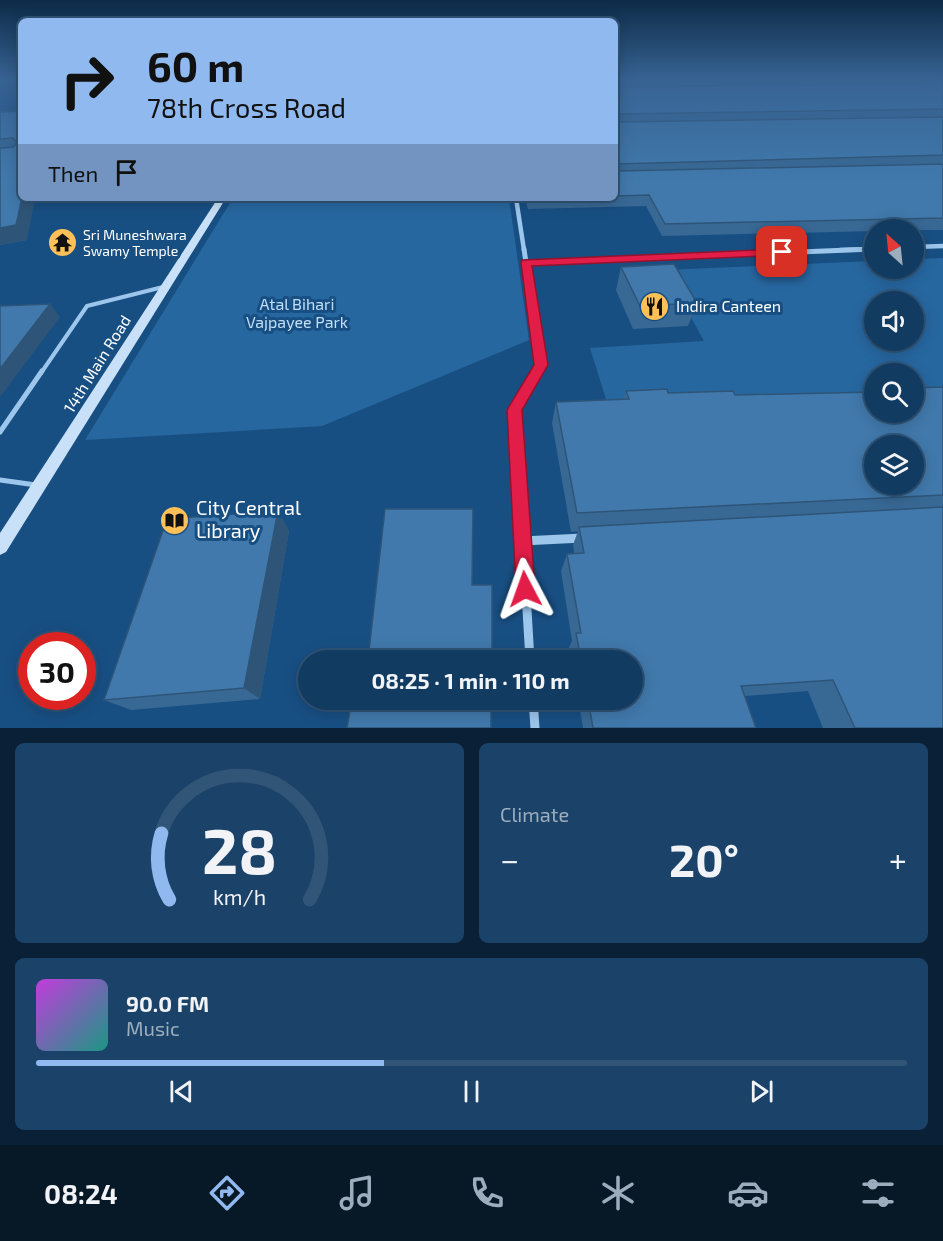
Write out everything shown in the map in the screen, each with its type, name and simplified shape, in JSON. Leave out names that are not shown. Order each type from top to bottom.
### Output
[{"type":"main road","name":"14th Main Road","points":[[0,547],[220,201]]},
{"type":"street","points":[[516,201],[541,365],[514,410],[529,650]]},
{"type":"street","points":[[924,247],[943,246]]},
{"type":"street","points":[[526,263],[864,249]]},
{"type":"street","points":[[522,541],[592,538]]},
{"type":"street","points":[[534,710],[535,728]]},
{"type":"lane","points":[[0,432],[87,306],[166,286]]},
{"type":"lane","points":[[0,480],[39,486]]},
{"type":"green space","name":"Atal Bihari Vajpayee Park","points":[[231,201],[509,201],[529,340],[322,426],[85,440]]},
{"type":"green space","points":[[943,258],[943,391],[924,392],[924,363],[864,363],[864,393],[607,402],[590,348],[704,341],[665,270],[864,261],[864,279],[924,279],[924,259]]},
{"type":"building","points":[[0,113],[18,113],[18,201],[21,201],[16,225],[0,228],[0,148],[13,147],[17,143],[13,138],[0,139]]},
{"type":"building","points":[[618,113],[684,113],[618,114]]},
{"type":"building","points":[[943,117],[943,155],[618,164],[618,122]]},
{"type":"building","points":[[943,164],[943,218],[665,224],[649,195],[618,196],[618,171]]},
{"type":"building","points":[[674,264],[697,303],[640,306],[621,267]]},
{"type":"building","points":[[50,304],[0,369],[0,306]]},
{"type":"building","points":[[943,387],[943,495],[577,513],[556,402],[629,399],[626,391],[667,389],[668,393],[733,391],[735,395],[864,392],[864,423],[924,423],[924,388]]},
{"type":"building","points":[[943,507],[943,728],[855,728],[833,680],[741,686],[756,728],[593,728],[590,710],[643,710],[643,650],[579,650],[576,633],[581,633],[567,554],[584,553],[579,527]]},
{"type":"building","points":[[385,509],[473,509],[472,585],[492,585],[492,650],[369,650]]},
{"type":"building","points":[[278,511],[244,688],[104,700],[167,519]]},
{"type":"building","points":[[350,710],[491,710],[491,728],[347,728]]},
{"type":"place","name":"Sri Muneshwara Swamy Temple","points":[[62,243]]},
{"type":"place","name":"Indira Canteen","points":[[655,306]]},
{"type":"place","name":"City Central Library","points":[[175,520]]},
{"type":"route","points":[[525,589],[514,410],[541,365],[526,263],[782,252]]}]
